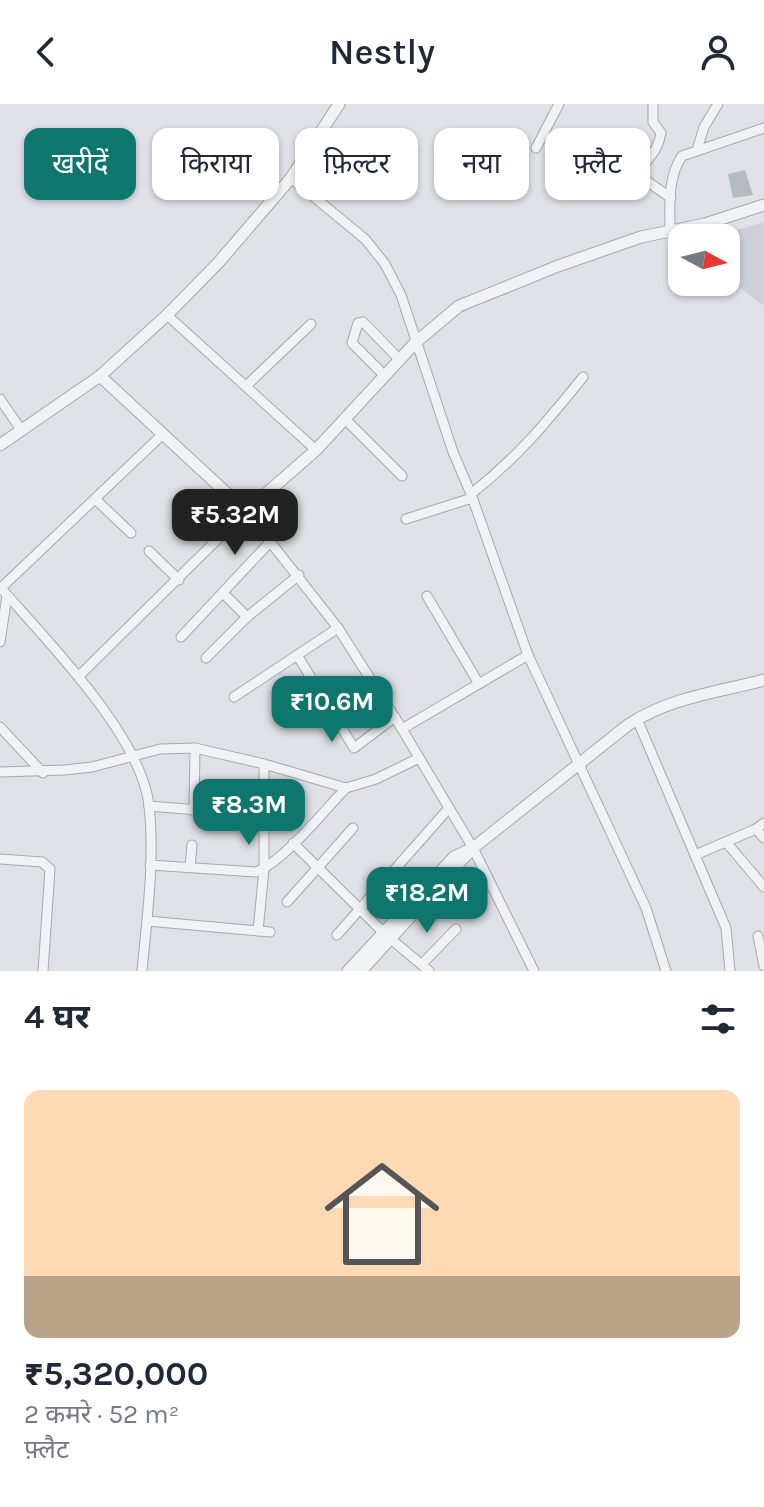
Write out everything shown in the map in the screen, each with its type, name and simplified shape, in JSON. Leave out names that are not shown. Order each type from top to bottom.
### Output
[{"type":"street","points":[[0,445],[100,376],[167,315],[219,262],[291,178],[339,104]]},
{"type":"street","points":[[536,148],[559,104]]},
{"type":"street","points":[[653,104],[653,122],[661,133],[660,141],[658,149],[644,163],[638,175],[671,198]]},
{"type":"street","points":[[697,150],[704,127],[718,104]]},
{"type":"street","points":[[670,224],[675,165],[682,156],[764,128]]},
{"type":"street","points":[[291,178],[365,239],[385,264],[401,295],[453,452],[472,496],[528,655],[646,908],[666,971]]},
{"type":"street","points":[[698,224],[764,205]]},
{"type":"street","points":[[79,676],[246,511],[316,450],[415,343],[459,306],[613,246],[668,232]]},
{"type":"street","points":[[167,315],[316,450]]},
{"type":"street","points":[[385,376],[352,343],[358,323],[363,322],[400,360]]},
{"type":"street","points":[[246,386],[311,324]]},
{"type":"street","points":[[100,376],[246,511],[338,628],[473,848],[534,971]]},
{"type":"street","points":[[406,519],[472,496],[529,444],[583,377]]},
{"type":"street","points":[[0,399],[22,431]]},
{"type":"street","points":[[345,419],[402,476]]},
{"type":"street","points":[[0,642],[3,590],[163,434]]},
{"type":"street","points":[[95,499],[131,533]]},
{"type":"street","points":[[181,637],[270,542]]},
{"type":"street","points":[[149,551],[179,580]]},
{"type":"street","points":[[206,658],[247,617],[299,575]]},
{"type":"street","points":[[3,590],[79,676],[133,755],[149,806],[150,865],[142,971]]},
{"type":"street","points":[[224,594],[247,617]]},
{"type":"street","points":[[427,596],[479,684]]},
{"type":"street","points":[[234,697],[338,628]]},
{"type":"street","points":[[297,655],[354,748],[395,717]]},
{"type":"street","points":[[402,729],[528,655]]},
{"type":"street","points":[[361,971],[454,857],[473,848],[577,763],[637,719],[674,702],[764,680]]},
{"type":"street","points":[[637,719],[726,928],[730,971]]},
{"type":"street","points":[[0,727],[43,773]]},
{"type":"street","points":[[194,811],[195,748]]},
{"type":"street","points":[[0,772],[43,773],[92,767],[160,749],[195,748],[346,788]]},
{"type":"street","points":[[150,865],[256,872],[264,869],[274,864],[346,788],[376,779],[419,758]]},
{"type":"street","points":[[258,931],[264,869],[264,764]]},
{"type":"street","points":[[149,806],[235,813]]},
{"type":"street","points":[[337,935],[449,808]]},
{"type":"street","points":[[695,855],[760,826],[764,838]]},
{"type":"street","points":[[287,902],[353,828]]},
{"type":"street","points":[[726,842],[764,887]]},
{"type":"street","points":[[293,843],[388,936],[426,968],[456,929]]},
{"type":"street","points":[[190,867],[192,845]]},
{"type":"street","points":[[0,859],[42,862],[50,869],[43,971]]},
{"type":"street","points":[[147,921],[270,932]]},
{"type":"street","points":[[348,971],[388,936]]},
{"type":"street","points":[[758,936],[764,966]]},
{"type":"shaded area","points":[[764,222],[764,306],[740,288],[740,229]]},
{"type":"building","points":[[745,170],[753,195],[733,198],[728,174]]}]
